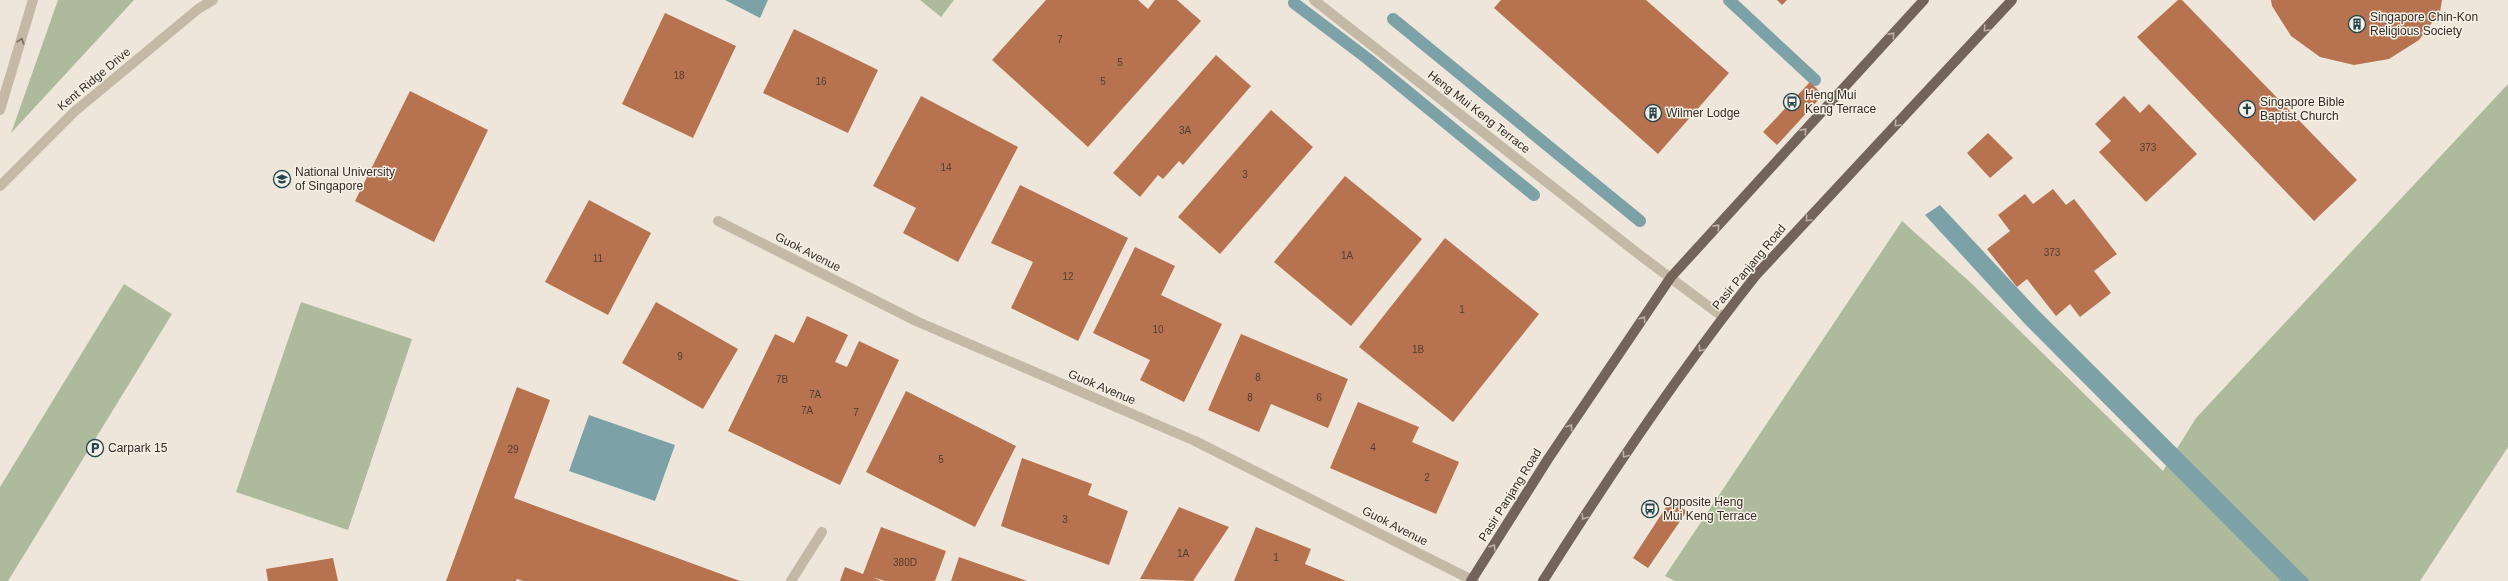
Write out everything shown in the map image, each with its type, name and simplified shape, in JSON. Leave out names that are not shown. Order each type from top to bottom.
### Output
[{"type":"main road","name":"Pasir Panjang Road","points":[[1472,581],[1548,459],[1671,277],[1924,0]]},
{"type":"main road","name":"Pasir Panjang Road","points":[[1543,581],[1604,484],[1723,317],[1756,274],[2012,0]]},
{"type":"street","points":[[0,110],[33,0]]},
{"type":"street","name":"Kent Ridge Drive","points":[[0,186],[74,112],[198,10],[213,0]]},
{"type":"street","name":"Heng Mui Keng Terrace","points":[[1314,0],[1642,256],[1723,317]]},
{"type":"street","name":"Guok Avenue","points":[[718,221],[916,321],[1195,441],[1472,581]]},
{"type":"street","points":[[792,581],[822,532]]},
{"type":"green space","points":[[58,0],[134,0],[11,133],[15,122]]},
{"type":"green space","points":[[920,0],[954,0],[941,17]]},
{"type":"green space","points":[[2508,84],[2508,447],[2420,581],[1675,581],[1665,576],[1902,221],[1970,282],[2163,471],[2196,418]]},
{"type":"green space","points":[[124,284],[172,314],[8,581],[0,581],[0,487]]},
{"type":"green space","points":[[301,302],[412,339],[348,530],[236,492]]},
{"type":"water","points":[[725,0],[768,0],[760,18]]},
{"type":"water","points":[[1940,205],[2038,310],[2310,581],[2281,581],[2025,324],[1925,215]]},
{"type":"water","points":[[589,415],[675,445],[655,501],[569,471]]},
{"type":"building","points":[[1046,0],[1138,0],[1148,9],[1155,0],[1177,0],[1201,21],[1088,147],[992,60]]},
{"type":"building","name":"Wilmer Lodge","points":[[1501,0],[1646,0],[1729,73],[1658,154],[1494,8]]},
{"type":"building","points":[[1777,0],[1787,0],[1782,5]]},
{"type":"building","name":"Singapore Bible Baptist Church","points":[[2178,0],[2182,0],[2357,180],[2314,221],[2137,37]]},
{"type":"building","name":"Singapore Chin-Kon Religious Society","points":[[2271,0],[2442,0],[2440,12],[2419,40],[2389,59],[2354,65],[2320,57],[2291,36],[2272,6]]},
{"type":"building","points":[[665,13],[736,46],[693,138],[622,104]]},
{"type":"building","points":[[794,29],[878,70],[848,133],[763,93]]},
{"type":"building","points":[[1216,55],[1251,86],[1183,165],[1179,161],[1163,179],[1158,175],[1140,197],[1113,173]]},
{"type":"building","points":[[1810,82],[1823,95],[1777,145],[1763,132]]},
{"type":"building","points":[[410,91],[488,130],[434,242],[355,201]]},
{"type":"building","points":[[921,96],[1018,147],[958,262],[903,233],[916,208],[873,186]]},
{"type":"building","points":[[2124,96],[2140,113],[2149,104],[2197,154],[2146,202],[2099,152],[2111,141],[2095,124]]},
{"type":"building","points":[[1271,110],[1313,147],[1220,254],[1178,217]]},
{"type":"building","points":[[1988,133],[2013,158],[1990,178],[1967,153]]},
{"type":"building","points":[[1345,176],[1422,239],[1351,326],[1274,262]]},
{"type":"building","points":[[1020,185],[1128,238],[1078,341],[1011,308],[1033,262],[991,243]]},
{"type":"building","points":[[2053,189],[2066,205],[2074,199],[2117,254],[2094,271],[2111,293],[2080,317],[2070,304],[2056,316],[2027,279],[2017,287],[1987,249],[2010,231],[1998,215],[2025,194],[2033,204]]},
{"type":"building","points":[[589,200],[651,233],[608,315],[545,282]]},
{"type":"building","points":[[1445,238],[1539,314],[1453,422],[1359,347]]},
{"type":"building","points":[[1135,247],[1175,266],[1161,295],[1222,324],[1184,402],[1140,380],[1150,360],[1093,333]]},
{"type":"building","points":[[656,302],[738,349],[703,409],[622,363]]},
{"type":"building","points":[[807,316],[848,335],[835,362],[847,367],[859,341],[899,360],[840,485],[728,431],[775,334],[794,343]]},
{"type":"building","points":[[1241,334],[1348,379],[1328,428],[1271,404],[1259,432],[1208,410]]},
{"type":"building","points":[[517,387],[550,400],[514,498],[740,581],[523,581],[517,579],[516,581],[446,581]]},
{"type":"building","points":[[906,391],[1016,446],[975,527],[866,472]]},
{"type":"building","points":[[1358,402],[1419,427],[1412,442],[1459,462],[1436,514],[1330,468]]},
{"type":"building","points":[[1022,458],[1092,484],[1088,495],[1128,511],[1109,565],[1001,526]]},
{"type":"building","points":[[1670,501],[1687,511],[1648,568],[1633,558]]},
{"type":"building","points":[[1179,507],[1229,527],[1193,581],[1140,579]]},
{"type":"building","points":[[881,527],[946,551],[935,581],[885,581],[872,577],[881,581],[840,581],[845,567],[863,574]]},
{"type":"building","points":[[1256,527],[1311,549],[1305,564],[1346,581],[1234,581]]},
{"type":"building","points":[[959,557],[1027,581],[951,581]]},
{"type":"building","points":[[333,558],[338,581],[268,581],[266,569]]},
{"type":"waterway","points":[[1729,0],[1815,80]]},
{"type":"waterway","points":[[1294,3],[1368,59],[1534,195]]},
{"type":"waterway","points":[[1393,19],[1640,221]]},
{"type":"place","name":"Singapore Chin-Kon Religious Society","points":[[2357,24]]},
{"type":"place","name":"Heng Mui Keng Terrace","points":[[1792,102]]},
{"type":"place","name":"Singapore Bible Baptist Church","points":[[2247,109]]},
{"type":"place","name":"Wilmer Lodge","points":[[1653,113]]},
{"type":"place","name":"National University of Singapore","points":[[282,179]]},
{"type":"place","name":"Carpark 15","points":[[95,448]]},
{"type":"place","name":"Opposite Heng Mui Keng Terrace","points":[[1650,509]]}]
